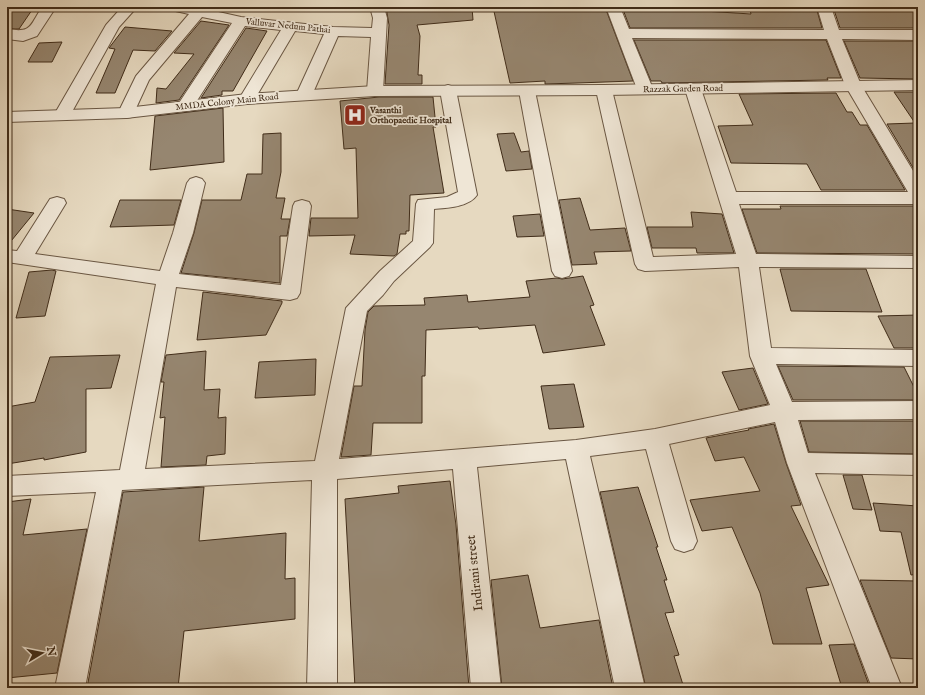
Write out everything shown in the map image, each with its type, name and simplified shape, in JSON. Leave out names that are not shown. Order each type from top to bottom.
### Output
[{"type":"street","points":[[7,34],[28,35],[32,33],[49,7]]},
{"type":"street","points":[[62,115],[113,25],[130,7]]},
{"type":"street","name":"Valluvar Nedum Pathai","points":[[176,7],[241,21],[333,31],[378,33]]},
{"type":"street","points":[[375,91],[380,18],[377,7]]},
{"type":"street","points":[[613,7],[646,89]]},
{"type":"street","points":[[727,198],[918,196],[853,85],[832,33],[824,7]]},
{"type":"street","points":[[126,113],[142,79],[199,12]]},
{"type":"street","points":[[185,106],[241,21]]},
{"type":"street","points":[[247,100],[290,26]]},
{"type":"street","points":[[304,95],[333,31]]},
{"type":"street","points":[[623,32],[918,35]]},
{"type":"street","name":"Razzak Garden Road","points":[[448,90],[526,91],[918,85]]},
{"type":"street","points":[[693,89],[748,260],[761,356],[784,411],[799,463],[887,688]]},
{"type":"street","points":[[322,688],[325,470],[357,308],[376,290],[387,276],[423,243],[425,204],[450,202],[468,196],[448,90]]},
{"type":"street","name":"MMDA Colony Main Road","points":[[7,117],[126,113],[304,95],[375,91],[448,90]]},
{"type":"street","points":[[604,90],[645,264],[748,260],[918,262]]},
{"type":"street","points":[[526,91],[542,164],[562,271]]},
{"type":"street","points":[[70,688],[121,480],[167,279],[183,233],[196,183]]},
{"type":"street","points":[[57,203],[15,257],[167,279],[290,293],[302,206]]},
{"type":"street","points":[[761,356],[918,358]]},
{"type":"street","points":[[7,486],[325,470],[576,449],[655,438],[784,411],[918,410]]},
{"type":"street","points":[[655,438],[684,541]]},
{"type":"street","points":[[576,449],[630,688]]},
{"type":"street","name":"Indirani street","points":[[464,458],[486,688]]},
{"type":"street","points":[[799,463],[918,465]]},
{"type":"building","points":[[386,7],[472,7],[473,20],[417,25],[420,36],[418,75],[422,75],[422,84],[385,84],[389,25]]},
{"type":"building","points":[[493,7],[605,7],[633,81],[545,84],[545,81],[510,83]]},
{"type":"building","points":[[622,7],[666,7],[751,14],[750,10],[778,11],[777,7],[816,7],[822,28],[630,28]]},
{"type":"building","points":[[833,7],[918,7],[918,28],[840,28]]},
{"type":"building","points":[[7,10],[32,10],[19,29],[15,29],[7,28]]},
{"type":"building","points":[[201,21],[229,25],[179,100],[156,103],[157,88],[166,89],[194,54],[174,53]]},
{"type":"building","points":[[125,27],[172,31],[155,51],[133,50],[115,93],[96,93],[115,49],[109,48]]},
{"type":"building","points":[[246,28],[267,31],[233,91],[222,91],[222,95],[201,98]]},
{"type":"building","points":[[634,40],[826,40],[841,78],[827,78],[828,80],[662,83],[661,81],[651,81]]},
{"type":"building","points":[[844,41],[918,41],[918,79],[860,78]]},
{"type":"building","points":[[62,42],[52,62],[28,62],[39,43]]},
{"type":"building","points":[[894,92],[918,92],[918,176],[887,124],[915,123]]},
{"type":"building","points":[[836,93],[847,112],[852,112],[860,125],[867,125],[905,190],[821,190],[807,164],[731,163],[718,126],[753,125],[739,94]]},
{"type":"building","points":[[379,97],[433,97],[436,127],[433,127],[444,193],[410,195],[409,231],[406,231],[406,234],[400,234],[397,254],[394,256],[350,254],[355,235],[309,236],[311,218],[358,218],[356,148],[344,149],[340,101]]},
{"type":"building","points":[[223,108],[224,162],[150,170],[155,116]]},
{"type":"building","points":[[281,133],[281,172],[276,198],[285,198],[281,219],[290,219],[287,236],[280,236],[280,283],[181,273],[194,233],[202,200],[241,200],[247,174],[262,174],[263,134]]},
{"type":"building","points":[[514,133],[521,152],[529,151],[532,169],[506,171],[497,134]]},
{"type":"building","points":[[580,198],[590,230],[625,228],[631,251],[594,252],[597,264],[572,265],[559,200]]},
{"type":"building","points":[[120,200],[181,200],[174,225],[110,227]]},
{"type":"building","points":[[780,206],[918,206],[918,254],[757,253],[742,209],[781,209]]},
{"type":"building","points":[[7,209],[34,213],[7,246]]},
{"type":"building","points":[[691,212],[722,214],[734,253],[697,253],[696,248],[652,248],[647,227],[693,227]]},
{"type":"building","points":[[540,214],[544,236],[517,237],[513,216]]},
{"type":"building","points":[[780,269],[866,269],[882,312],[791,311]]},
{"type":"building","points":[[56,271],[45,316],[16,318],[29,272]]},
{"type":"building","points":[[583,276],[594,305],[590,306],[605,345],[543,353],[535,325],[479,329],[478,327],[426,330],[425,376],[422,376],[422,423],[373,423],[371,455],[341,457],[354,386],[362,386],[365,330],[368,312],[374,306],[425,305],[424,298],[467,295],[468,302],[530,297],[526,281]]},
{"type":"building","points":[[203,292],[282,301],[282,303],[266,335],[197,340]]},
{"type":"building","points":[[918,315],[918,348],[894,348],[878,316]]},
{"type":"building","points":[[206,351],[204,390],[220,389],[218,418],[226,417],[225,454],[207,456],[206,465],[161,467],[165,417],[160,418],[164,382],[161,382],[166,355]]},
{"type":"building","points":[[120,355],[111,388],[86,389],[86,452],[44,460],[44,458],[7,464],[7,407],[35,402],[50,357]]},
{"type":"building","points":[[316,359],[315,395],[255,398],[259,362]]},
{"type":"building","points":[[778,366],[904,367],[918,395],[918,400],[793,400]]},
{"type":"building","points":[[753,368],[768,404],[739,410],[722,372]]},
{"type":"building","points":[[574,384],[584,427],[549,429],[541,386]]},
{"type":"building","points":[[800,421],[914,421],[918,428],[918,454],[809,452]]},
{"type":"building","points":[[774,424],[801,505],[791,506],[829,585],[806,588],[822,644],[773,644],[760,593],[732,527],[702,531],[690,500],[760,491],[744,457],[715,461],[706,438]]},
{"type":"building","points":[[843,475],[862,475],[872,510],[853,509]]},
{"type":"building","points":[[450,481],[456,525],[469,688],[355,688],[345,499],[399,493],[398,486]]},
{"type":"building","points":[[204,487],[199,541],[286,533],[285,579],[295,578],[295,619],[184,631],[178,688],[87,688],[123,492]]},
{"type":"building","points":[[638,487],[658,547],[656,547],[667,580],[664,580],[674,612],[665,613],[679,655],[674,656],[684,688],[646,688],[600,492]]},
{"type":"building","points":[[31,499],[23,535],[87,529],[57,673],[7,678],[7,502]]},
{"type":"building","points":[[873,503],[918,506],[918,574],[911,575],[901,532],[880,531]]},
{"type":"building","points":[[528,575],[540,628],[599,620],[613,688],[502,688],[491,580]]},
{"type":"building","points":[[860,580],[918,581],[918,659],[891,658]]},
{"type":"building","points":[[854,644],[870,688],[842,688],[829,645]]},
{"type":"place","name":"Vasanthi Orthopaedic Hospital","points":[[355,115]]}]
